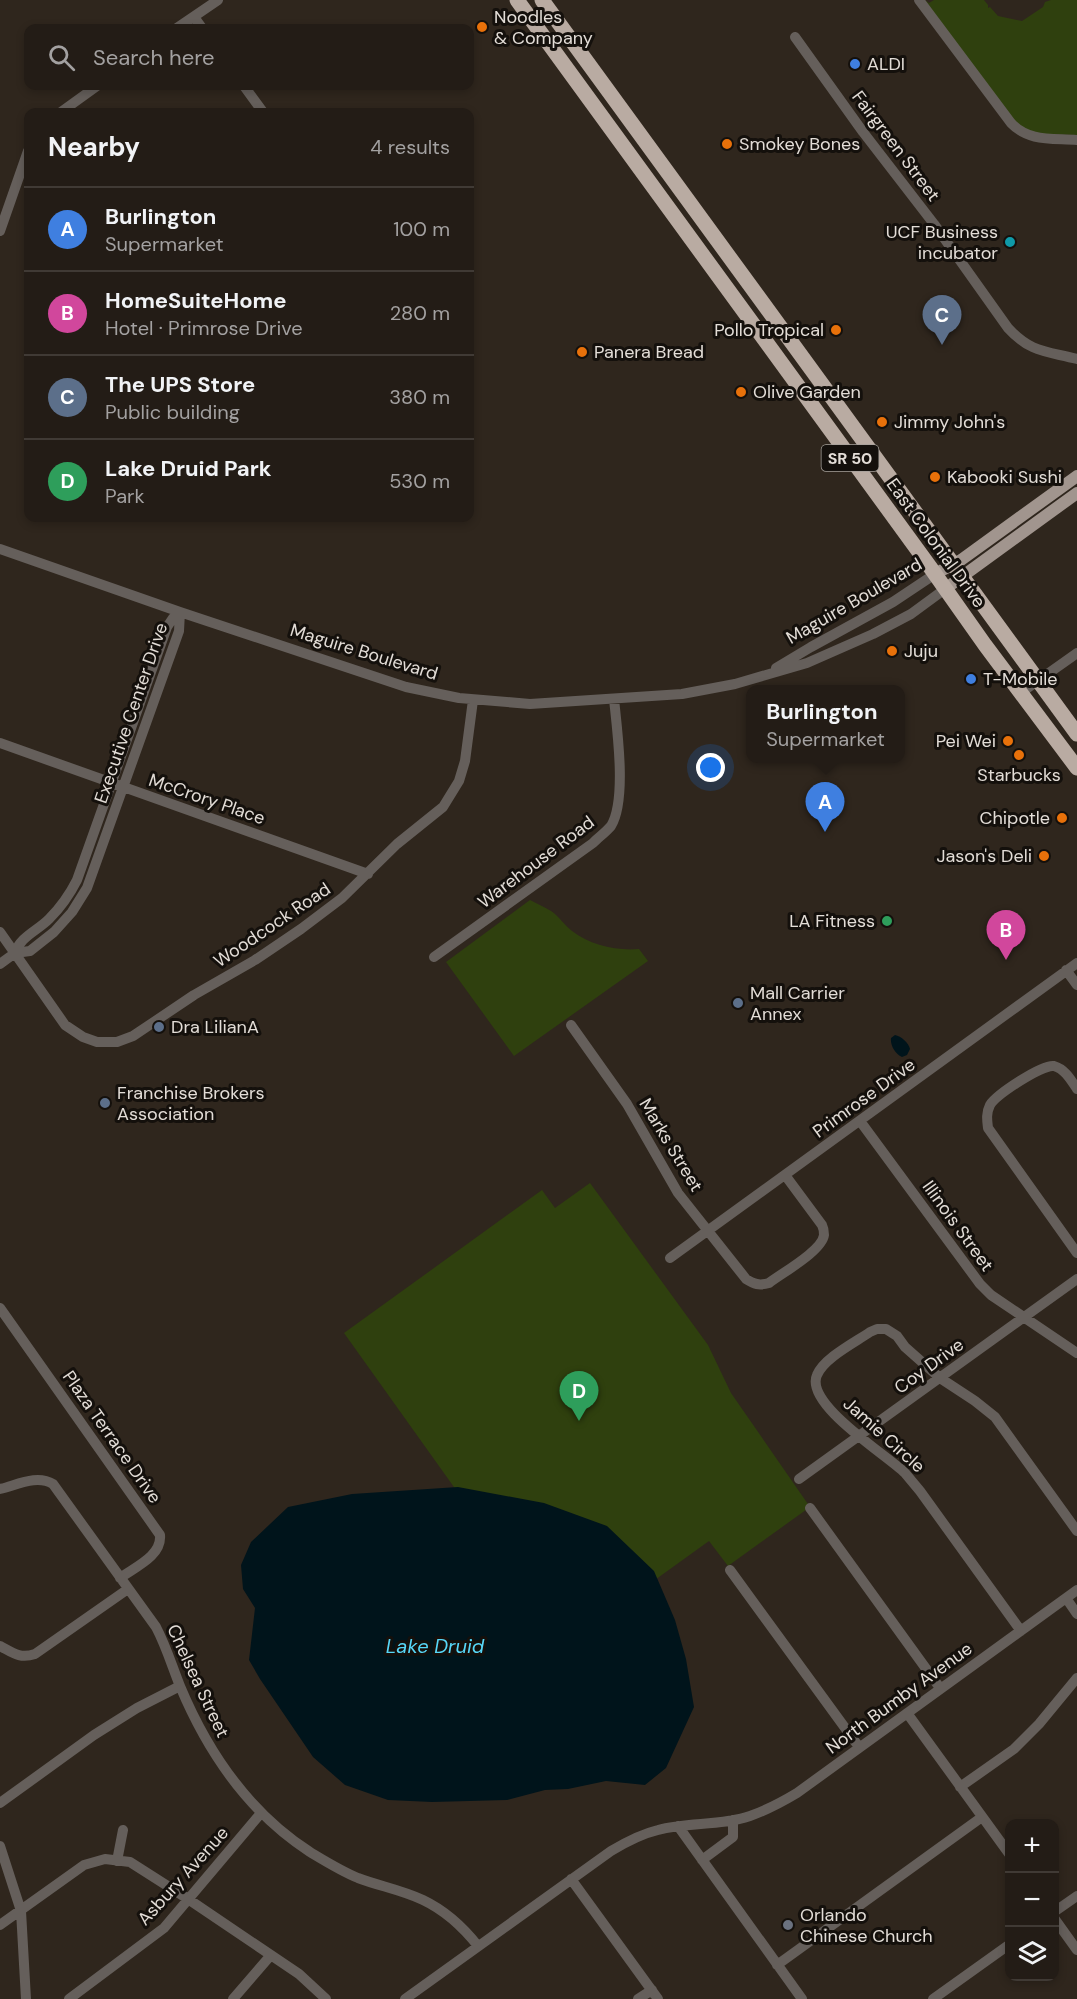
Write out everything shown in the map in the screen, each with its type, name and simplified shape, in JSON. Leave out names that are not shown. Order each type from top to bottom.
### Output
[{"type":"highway","name":"East Colonial Drive","points":[[517,0],[1077,768]]},
{"type":"highway","name":"East Colonial Drive","points":[[542,0],[1077,734]]},
{"type":"highway","points":[[723,285],[738,290],[767,327],[785,334]]},
{"type":"highway","points":[[765,342],[786,349],[847,434],[862,440]]},
{"type":"main road","name":"Maguire Boulevard","points":[[945,589],[957,571],[1077,476]]},
{"type":"main road","name":"Maguire Boulevard","points":[[935,574],[957,571],[1077,493]]},
{"type":"street","points":[[183,24],[218,0]]},
{"type":"street","points":[[919,0],[1020,133],[1032,137],[1077,140]]},
{"type":"street","points":[[194,17],[199,24]]},
{"type":"street","name":"Fairgreen Street","points":[[795,37],[1008,328],[1019,340],[1036,350],[1077,359]]},
{"type":"street","points":[[67,108],[91,90]]},
{"type":"street","points":[[247,90],[260,108]]},
{"type":"street","points":[[637,165],[654,155]]},
{"type":"street","points":[[0,231],[24,162]]},
{"type":"street","name":"Maguire Boulevard","points":[[0,549],[406,687],[473,700],[530,704],[682,694],[735,684],[807,663],[873,634],[911,614],[945,589]]},
{"type":"street","name":"Maguire Boulevard","points":[[766,675],[812,646],[893,602],[935,574]]},
{"type":"street","name":"Executive Center Drive","points":[[0,964],[15,953],[20,942],[53,915],[74,885],[167,627],[180,612]]},
{"type":"street","name":"Executive Center Drive","points":[[15,953],[27,952],[58,927],[76,906],[95,870],[179,631],[180,612]]},
{"type":"street","points":[[1022,692],[1077,652]]},
{"type":"street","name":"Warehouse Road","points":[[434,957],[593,843],[610,826],[618,807],[620,782],[614,699]]},
{"type":"street","name":"Woodcock Road","points":[[15,953],[65,1025],[83,1037],[97,1042],[117,1042],[138,1034],[186,1000],[255,960],[301,929],[342,898],[397,844],[443,807],[459,781],[465,761],[473,700]]},
{"type":"street","name":"McCrory Place","points":[[0,743],[368,874]]},
{"type":"street","points":[[0,932],[15,953]]},
{"type":"street","name":"Primrose Drive","points":[[670,1258],[1077,963]]},
{"type":"street","points":[[1066,970],[1077,985]]},
{"type":"street","name":"Marks Street","points":[[571,1025],[627,1104],[678,1193],[746,1279],[753,1284],[769,1283],[814,1250],[824,1234],[822,1225],[785,1175]]},
{"type":"street","points":[[1077,1089],[1065,1073],[1056,1066],[1048,1066],[997,1097],[991,1104],[987,1115],[988,1128],[1077,1253]]},
{"type":"street","name":"Illinois Street","points":[[860,1121],[980,1284],[1077,1353]]},
{"type":"street","name":"Coy Drive","points":[[799,1479],[1077,1279]]},
{"type":"street","name":"Plaza Terrace Drive","points":[[0,1308],[160,1535],[159,1548],[153,1555],[120,1578]]},
{"type":"street","name":"Jamie Circle","points":[[940,1378],[905,1347],[897,1336],[886,1329],[870,1332],[828,1361],[815,1378],[821,1399],[859,1436],[905,1473],[1021,1631]]},
{"type":"street","points":[[940,1378],[995,1417],[1077,1531]]},
{"type":"street","name":"Chelsea Street","points":[[0,1489],[36,1479],[46,1480],[53,1484],[156,1627],[165,1643],[180,1686],[202,1733],[226,1774],[261,1812],[287,1835],[329,1864],[356,1877],[421,1899],[438,1908],[451,1917],[478,1946]]},
{"type":"street","points":[[810,1508],[940,1688]]},
{"type":"street","points":[[730,1570],[859,1747]]},
{"type":"street","points":[[0,1646],[17,1656],[26,1657],[35,1654],[128,1589]]},
{"type":"street","name":"North Bumby Avenue","points":[[405,1999],[627,1841],[659,1829],[749,1816],[776,1805],[796,1793],[1077,1590]]},
{"type":"street","points":[[1066,1598],[1077,1614]]},
{"type":"street","points":[[960,1787],[1014,1749],[1039,1724],[1077,1678]]},
{"type":"street","points":[[0,1803],[94,1735],[137,1708],[180,1686]]},
{"type":"street","points":[[1063,1694],[1077,1696]]},
{"type":"street","points":[[907,1713],[1005,1849]]},
{"type":"street","name":"Asbury Avenue","points":[[69,1999],[158,1932],[261,1812]]},
{"type":"street","points":[[777,1965],[982,1817]]},
{"type":"street","points":[[702,1860],[733,1837],[733,1820]]},
{"type":"street","points":[[678,1826],[802,1999]]},
{"type":"street","points":[[117,1861],[123,1830]]},
{"type":"street","points":[[0,1846],[21,1911],[26,1999]]},
{"type":"street","points":[[0,1925],[84,1865],[105,1859],[130,1862],[299,1974],[326,1999]]},
{"type":"street","points":[[571,1879],[655,1995],[638,1999]]},
{"type":"street","points":[[1059,1909],[1077,1896]]},
{"type":"street","points":[[1059,1925],[1077,1950]]},
{"type":"street","points":[[933,1999],[1005,1948]]},
{"type":"street","points":[[233,1999],[271,1955]]},
{"type":"green space","points":[[925,0],[929,3],[934,0],[984,0],[988,8],[990,7],[998,16],[1022,21],[1043,7],[1045,2],[1077,0],[1077,135],[1039,134],[1018,129]]},
{"type":"green space","points":[[530,900],[557,915],[579,936],[612,948],[639,949],[648,961],[514,1056],[446,962]]},
{"type":"green space","points":[[590,1183],[708,1345],[731,1393],[810,1507],[728,1566],[709,1541],[566,1644],[344,1333],[542,1190],[555,1208]]},
{"type":"water","points":[[895,1035],[908,1044],[910,1049],[907,1055],[902,1057],[897,1054],[891,1044],[891,1038]]},
{"type":"water","name":"Lake Druid","points":[[458,1487],[544,1503],[607,1526],[654,1571],[675,1620],[686,1659],[694,1707],[666,1768],[645,1785],[606,1781],[568,1789],[545,1790],[507,1800],[432,1802],[388,1800],[345,1785],[313,1757],[260,1679],[249,1660],[255,1608],[243,1589],[241,1565],[251,1542],[288,1507],[352,1494]]},
{"type":"place","name":"Noodles & Company","points":[[482,27]]},
{"type":"place","name":"ALDI","points":[[855,64]]},
{"type":"place","name":"Smokey Bones","points":[[727,144]]},
{"type":"place","name":"UCF Business incubator","points":[[1010,242]]},
{"type":"place","name":"Pollo Tropical","points":[[836,330]]},
{"type":"place","name":"The UPS Store","points":[[942,345]]},
{"type":"place","name":"Panera Bread","points":[[582,352]]},
{"type":"place","name":"Olive Garden","points":[[741,392]]},
{"type":"place","name":"Jimmy John's","points":[[882,422]]},
{"type":"place","name":"Kabooki Sushi","points":[[935,477]]},
{"type":"place","name":"Juju","points":[[892,651]]},
{"type":"place","name":"T-Mobile","points":[[971,679]]},
{"type":"place","name":"Pei Wei","points":[[1008,741]]},
{"type":"place","name":"Starbucks","points":[[1019,755]]},
{"type":"place","name":"Chipotle","points":[[1062,818]]},
{"type":"place","name":"Burlington","points":[[825,832]]},
{"type":"place","name":"Jason's Deli","points":[[1044,856]]},
{"type":"place","name":"LA Fitness","points":[[887,921]]},
{"type":"place","name":"HomeSuiteHome","points":[[1006,960]]},
{"type":"place","name":"Mall Carrier Annex","points":[[738,1003]]},
{"type":"place","name":"Dra LilianA","points":[[159,1027]]},
{"type":"place","name":"Franchise Brokers Association","points":[[105,1103]]},
{"type":"place","name":"Lake Druid Park","points":[[579,1421]]},
{"type":"place","name":"Orlando Chinese Church","points":[[788,1925]]}]
